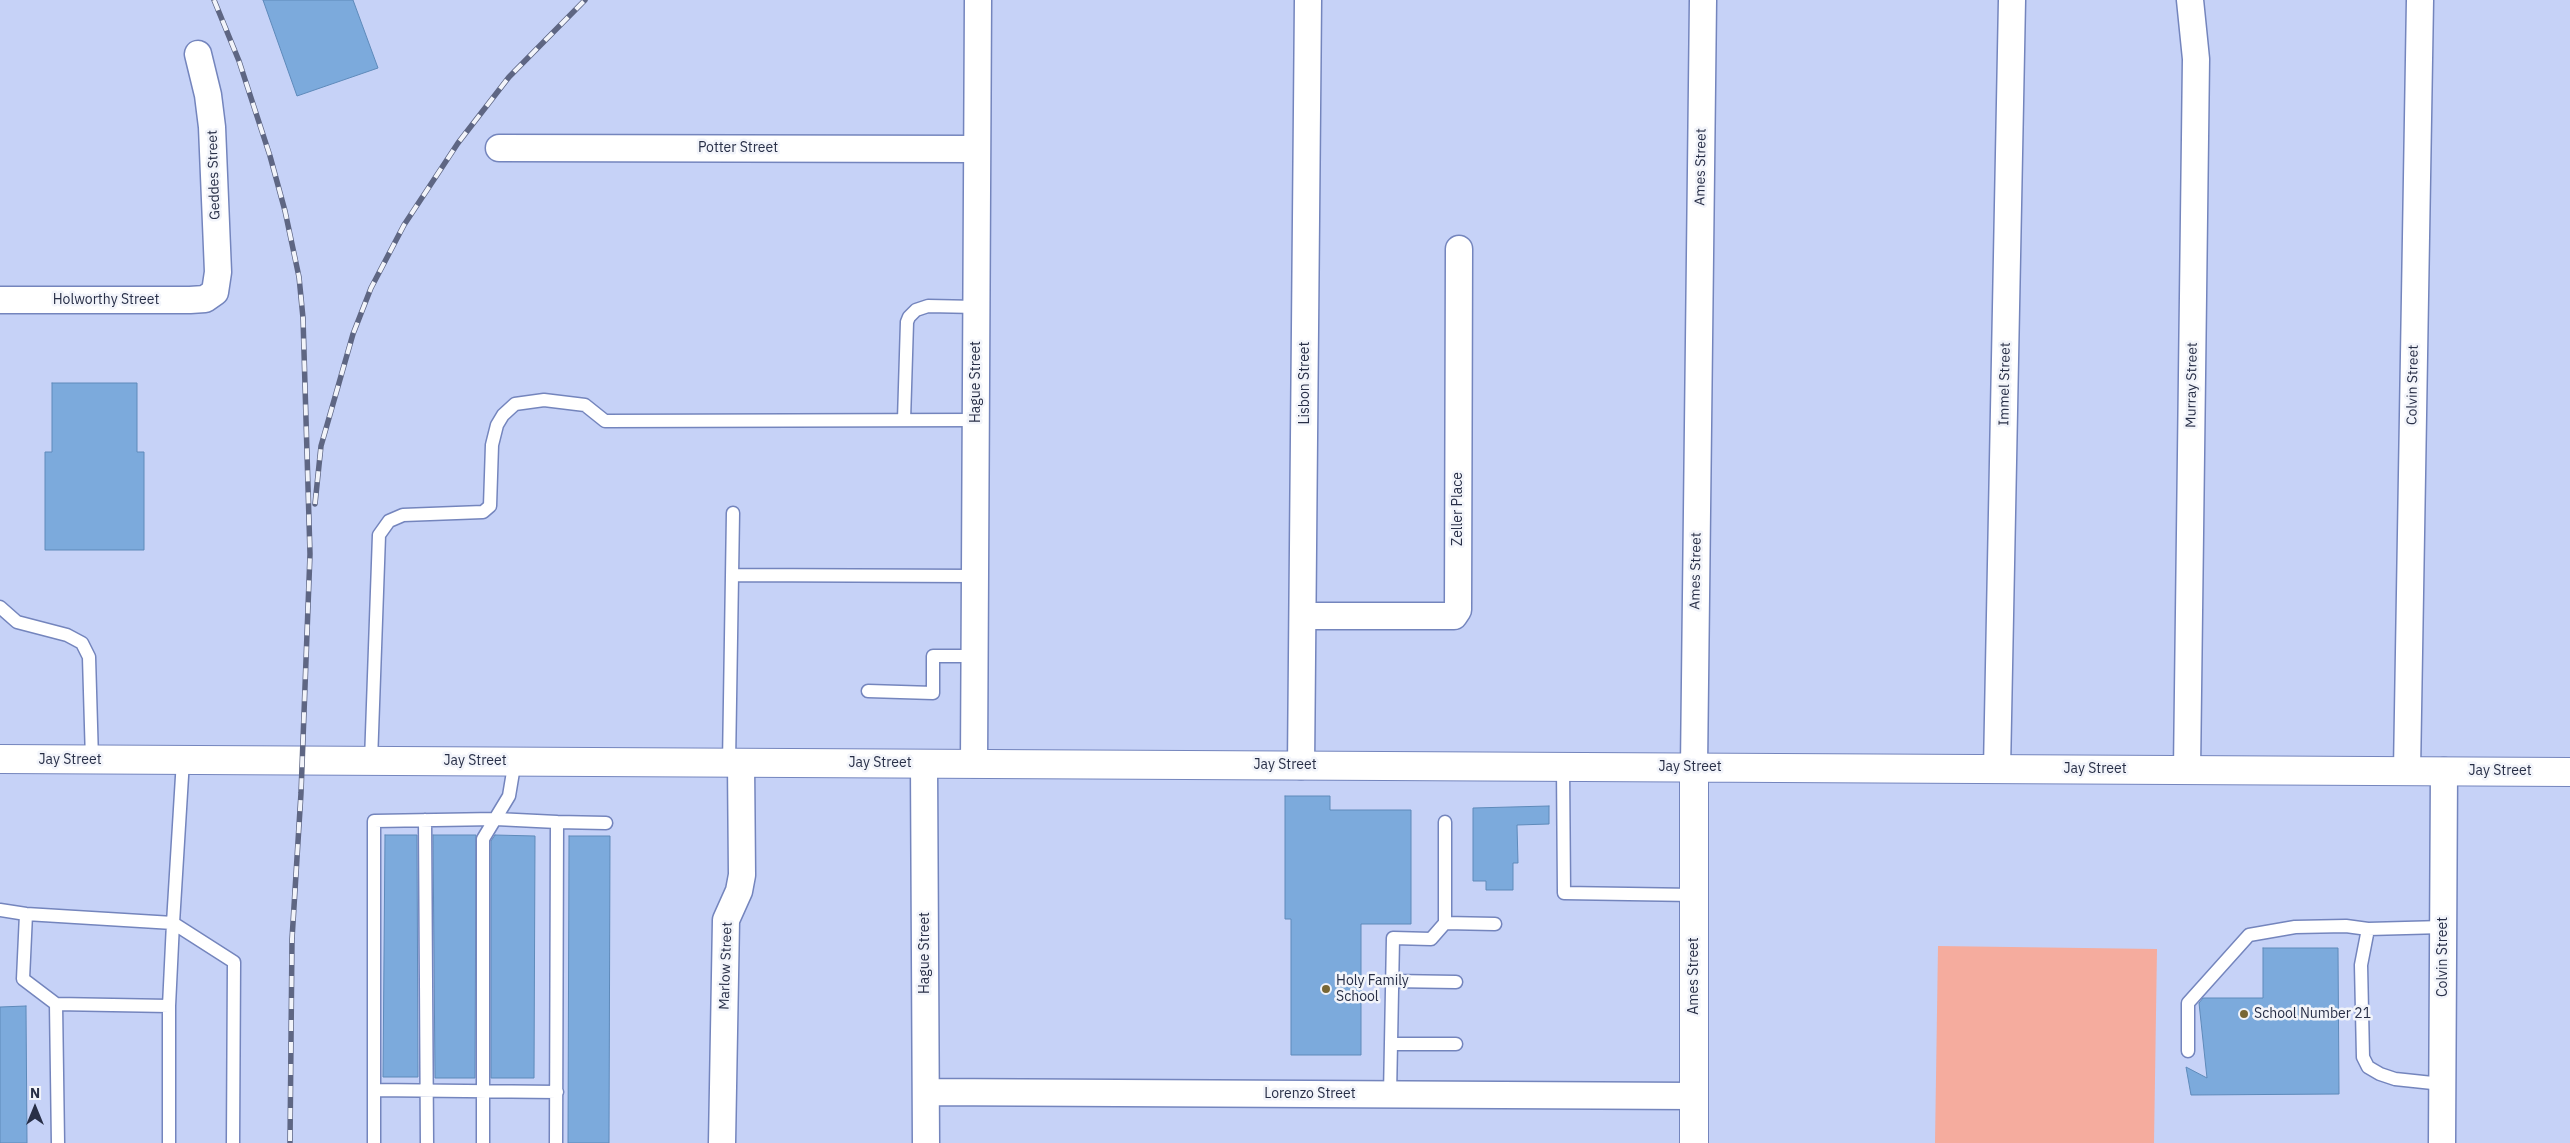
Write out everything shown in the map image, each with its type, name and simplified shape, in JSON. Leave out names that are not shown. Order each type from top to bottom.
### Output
[{"type":"street","name":"Hague Street","points":[[974,764],[978,0]]},
{"type":"street","name":"Lisbon Street","points":[[1301,766],[1308,0]]},
{"type":"street","name":"Ames Street","points":[[1694,1143],[1694,767],[1703,0]]},
{"type":"street","name":"Immel Street","points":[[1997,769],[2012,0]]},
{"type":"street","name":"Murray Street","points":[[2188,770],[2196,59],[2190,0]]},
{"type":"street","name":"Colvin Street","points":[[2407,771],[2420,0]]},
{"type":"street","name":"Geddes Street","points":[[198,54],[208,96],[212,127],[218,272],[217,286],[211,296]]},
{"type":"street","name":"Potter Street","points":[[500,148],[977,149]]},
{"type":"street","name":"Zeller Place","points":[[1303,616],[1454,616],[1458,610],[1459,249]]},
{"type":"street","name":"Holworthy Street","points":[[0,300],[190,300],[211,296]]},
{"type":"street","name":"Jay Street","points":[[0,759],[515,760],[735,763],[2570,772]]},
{"type":"street","name":"Marlow Street","points":[[722,1143],[726,920],[739,891],[742,875],[735,763]]},
{"type":"street","name":"Hague Street","points":[[924,764],[926,1143]]},
{"type":"street","name":"Colvin Street","points":[[2442,1143],[2444,771]]},
{"type":"street","name":"Lorenzo Street","points":[[926,1092],[1694,1096]]},
{"type":"lane","points":[[904,420],[907,322],[910,317],[916,310],[928,306],[977,308]]},
{"type":"lane","points":[[371,761],[379,535],[389,521],[403,515],[483,512],[490,506],[492,445],[497,425],[503,415],[515,404],[544,400],[585,405],[605,421],[976,420]]},
{"type":"lane","points":[[733,513],[735,763]]},
{"type":"lane","points":[[732,575],[975,576]]},
{"type":"lane","points":[[0,607],[17,622],[67,635],[82,643],[89,657],[92,760]]},
{"type":"lane","points":[[868,691],[933,692],[933,656],[975,656]]},
{"type":"lane","points":[[169,1143],[169,1006],[184,760]]},
{"type":"lane","points":[[483,1143],[482,839],[496,820],[509,796],[515,760]]},
{"type":"lane","points":[[1564,767],[1564,893],[1694,895]]},
{"type":"lane","points":[[374,1143],[374,820],[496,820],[606,824]]},
{"type":"lane","points":[[425,820],[427,1143]]},
{"type":"lane","points":[[556,1143],[557,822]]},
{"type":"lane","points":[[1390,1095],[1393,938],[1431,939],[1444,923],[1445,822]]},
{"type":"lane","points":[[0,910],[26,914],[173,923],[234,962],[234,1143]]},
{"type":"lane","points":[[26,914],[23,979],[56,1004],[169,1006]]},
{"type":"lane","points":[[1444,923],[1495,924]]},
{"type":"lane","points":[[2188,1051],[2188,1003],[2249,935],[2295,927],[2346,926],[2368,930],[2443,927]]},
{"type":"lane","points":[[2368,930],[2362,965],[2363,1057],[2368,1067],[2395,1080],[2442,1084]]},
{"type":"lane","points":[[1392,981],[1456,982]]},
{"type":"lane","points":[[56,1004],[58,1143]]},
{"type":"lane","points":[[1391,1044],[1456,1044]]},
{"type":"lane","points":[[374,1090],[557,1092]]},
{"type":"shaded area","points":[[1938,946],[2157,949],[2154,1143],[1935,1143]]},
{"type":"building","points":[[263,0],[353,0],[378,68],[297,96]]},
{"type":"building","points":[[52,383],[137,383],[137,452],[144,452],[144,550],[45,550],[45,452],[52,452]]},
{"type":"building","name":"Holy Family School","points":[[1285,796],[1330,796],[1330,810],[1411,810],[1411,924],[1361,924],[1361,1055],[1291,1055],[1291,919],[1285,919]]},
{"type":"building","points":[[1549,806],[1549,824],[1517,825],[1518,863],[1513,863],[1513,890],[1486,890],[1486,881],[1473,881],[1473,808]]},
{"type":"building","points":[[385,835],[417,835],[418,1077],[383,1077]]},
{"type":"building","points":[[433,835],[476,835],[475,1078],[435,1078]]},
{"type":"building","points":[[495,835],[535,836],[534,1078],[491,1078],[491,841]]},
{"type":"building","points":[[569,836],[610,836],[609,1143],[568,1143]]},
{"type":"building","points":[[2263,948],[2338,948],[2339,1094],[2191,1095],[2186,1067],[2207,1078],[2199,1003],[2203,998],[2263,998]]},
{"type":"building","points":[[26,1006],[27,1143],[0,1143],[0,1007]]},
{"type":"railway","points":[[214,0],[239,61],[270,156],[285,211],[299,277],[303,318],[310,554],[301,793],[292,939],[290,1143]]},
{"type":"railway","points":[[315,504],[321,446],[353,334],[371,288],[404,225],[458,143],[509,77],[585,0]]},
{"type":"place","name":"Holy Family School","points":[[1326,989]]},
{"type":"place","name":"School Number 21","points":[[2244,1014]]}]
